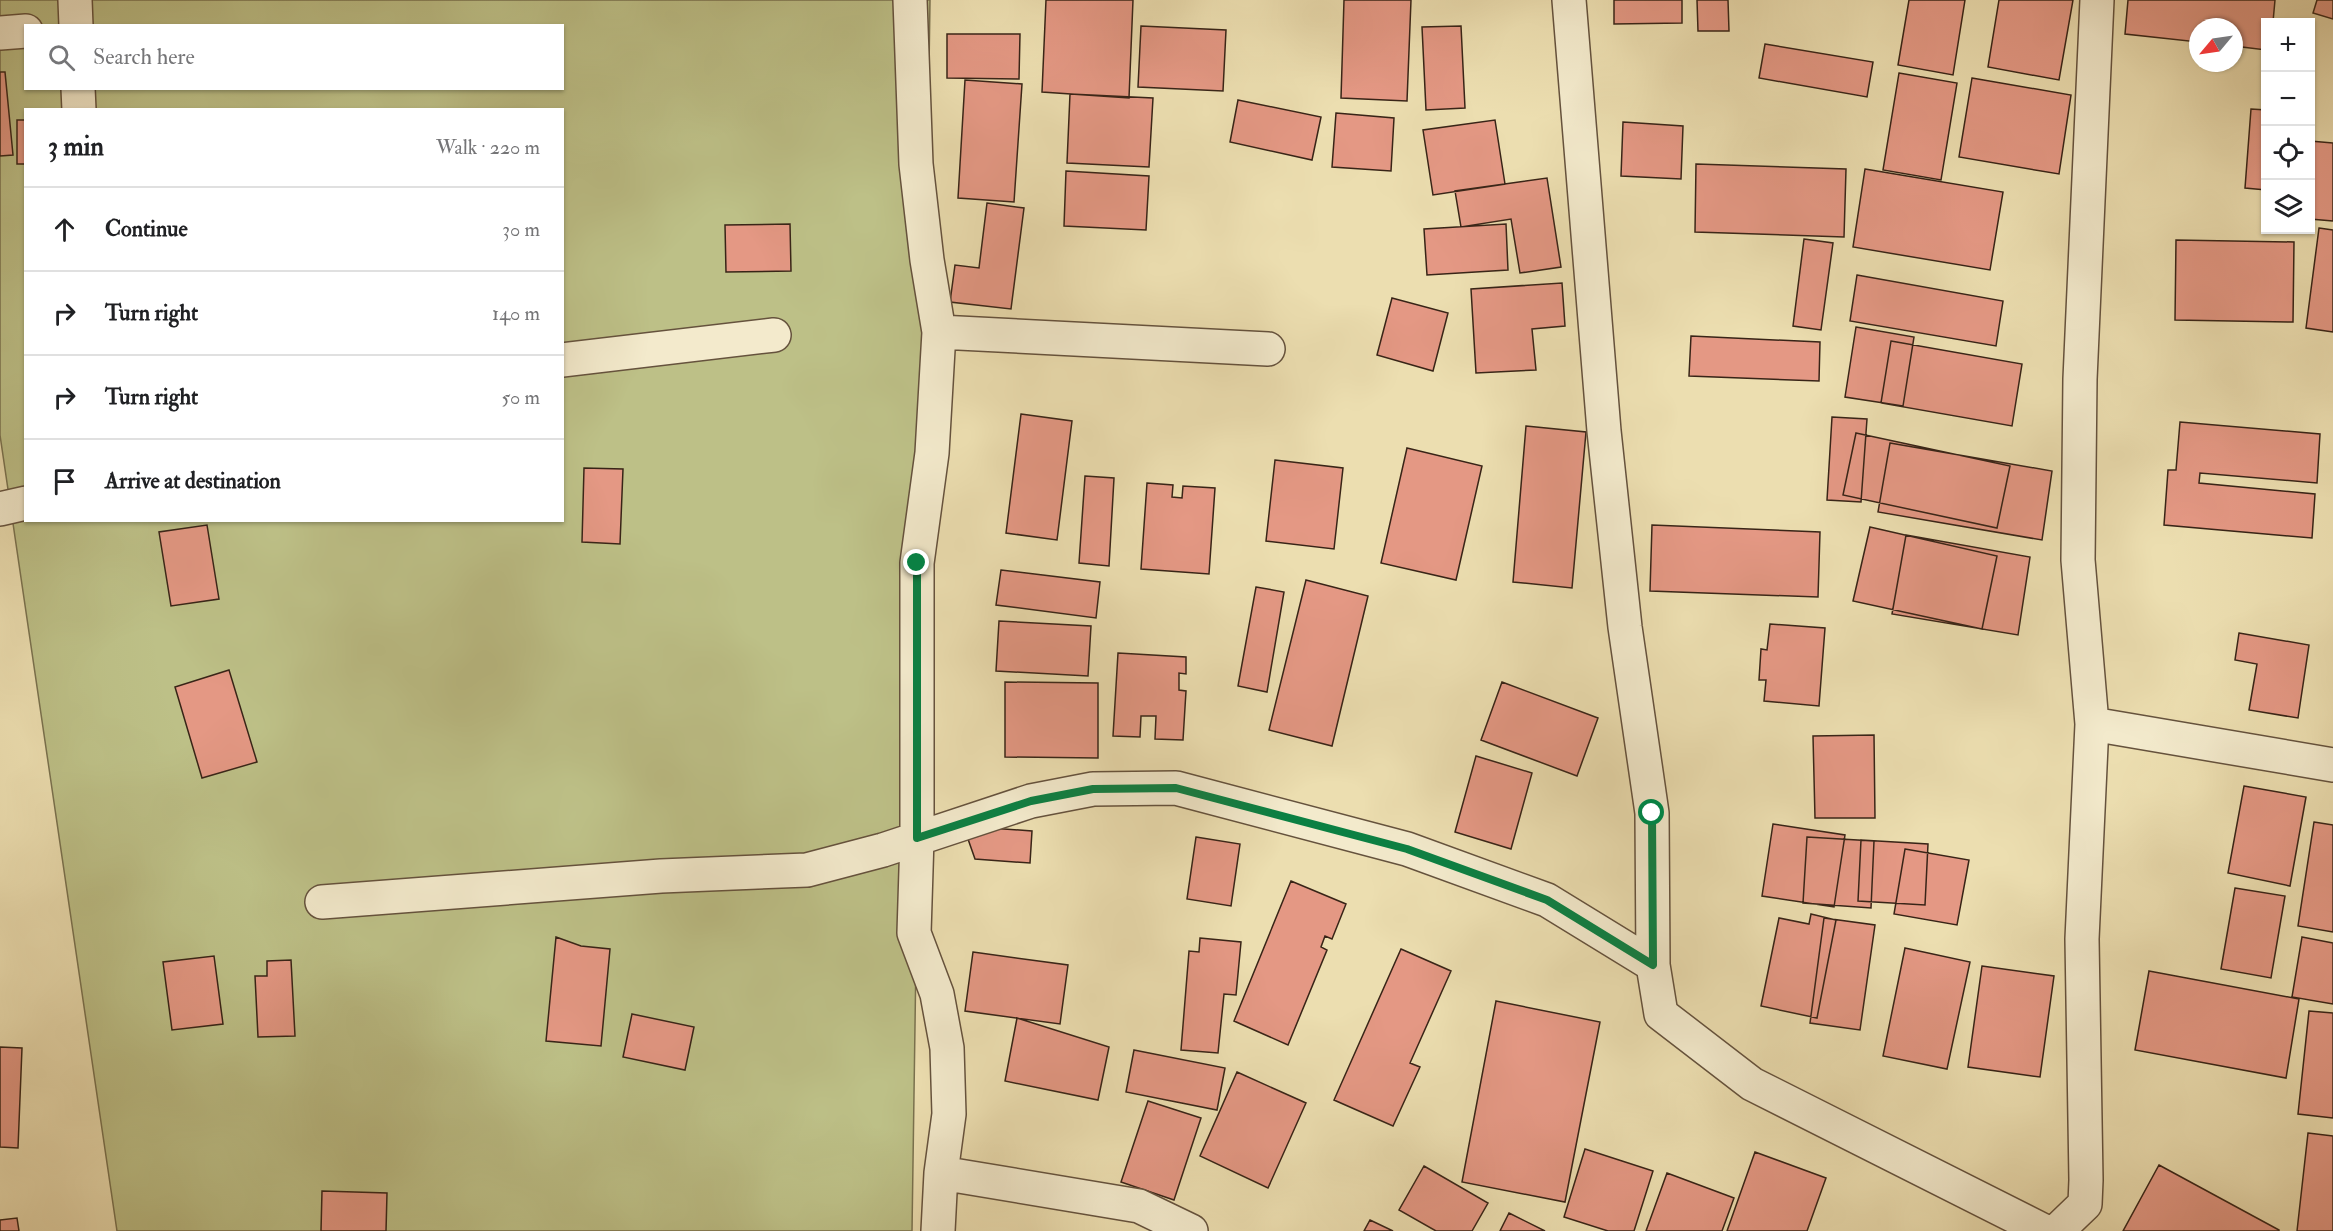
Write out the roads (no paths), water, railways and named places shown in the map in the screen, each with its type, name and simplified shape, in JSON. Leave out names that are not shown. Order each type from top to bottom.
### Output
[{"type":"street","points":[[75,0],[76,24]]},
{"type":"street","points":[[910,0],[916,164],[927,260],[939,332],[932,453],[917,563],[917,838],[914,933],[937,994],[947,1048],[949,1114],[941,1173],[938,1231]]},
{"type":"street","points":[[1569,0],[1604,431],[1625,627],[1652,813],[1653,965],[1660,1014],[1752,1084],[2044,1231]]},
{"type":"street","points":[[2057,1231],[2085,1204],[2082,939],[2092,724],[2078,560],[2080,379],[2097,0]]},
{"type":"street","points":[[0,33],[24,31]]},
{"type":"street","points":[[78,90],[79,108]]},
{"type":"street","points":[[939,332],[1268,349]]},
{"type":"street","points":[[564,360],[774,335]]},
{"type":"street","points":[[0,509],[24,503]]},
{"type":"street","points":[[2092,724],[2333,765]]},
{"type":"street","points":[[322,902],[661,876],[807,870],[883,850],[1031,801],[1083,791],[1176,788],[1407,849],[1537,896],[1653,965]]},
{"type":"street","points":[[941,1173],[1139,1206],[1191,1231]]}]
